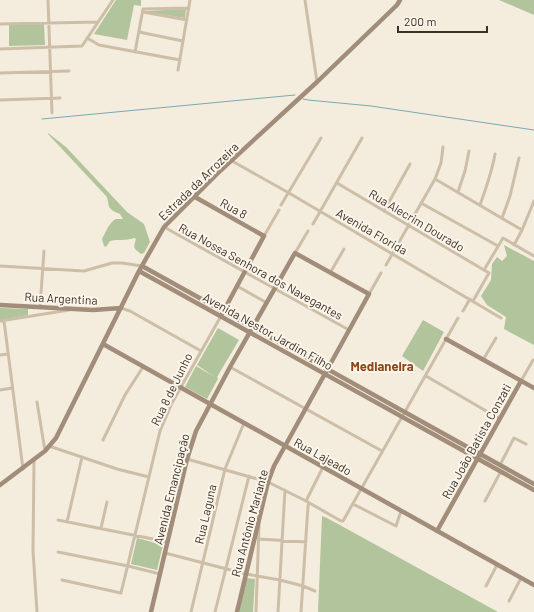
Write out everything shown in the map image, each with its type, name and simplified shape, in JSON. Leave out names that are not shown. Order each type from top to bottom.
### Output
[{"type":"main road","name":"Estrada da Arrozeira","points":[[0,486],[34,461],[56,438],[140,268],[164,227],[317,82],[397,5],[400,0]]},
{"type":"main road","name":"Rua 8","points":[[195,197],[264,236]]},
{"type":"main road","name":"Rua 8 de Junho","points":[[222,314],[264,236]]},
{"type":"main road","points":[[295,253],[369,294]]},
{"type":"main road","name":"Avenida Emancipação","points":[[151,612],[187,459],[196,431],[230,367],[295,253]]},
{"type":"main road","name":"Avenida Nestor Jardim Filho","points":[[140,268],[479,456],[500,465],[534,490]]},
{"type":"main road","name":"Rua Antônio Mariante","points":[[237,612],[268,482],[274,466],[369,294]]},
{"type":"main road","name":"Rua Argentina","points":[[0,305],[72,310],[102,310],[121,308]]},
{"type":"main road","points":[[446,339],[534,388]]},
{"type":"main road","name":"Rua Lajeado","points":[[103,344],[534,586]]},
{"type":"main road","name":"Rua João Batista Conzati","points":[[437,531],[521,381]]},
{"type":"main road","name":"Avenida Nestor Jardim Filho","points":[[479,456],[501,472],[534,484]]},
{"type":"street","points":[[48,0],[52,113]]},
{"type":"street","points":[[0,48],[82,46],[113,0]]},
{"type":"street","points":[[178,70],[190,0]]},
{"type":"street","points":[[305,0],[317,82]]},
{"type":"street","points":[[143,11],[189,8]]},
{"type":"street","points":[[143,11],[187,20]]},
{"type":"street","points":[[135,52],[143,11]]},
{"type":"street","points":[[0,24],[98,22]]},
{"type":"street","points":[[139,32],[183,41]]},
{"type":"street","points":[[87,38],[99,45],[180,60]]},
{"type":"street","points":[[0,73],[69,71]]},
{"type":"street","points":[[0,100],[60,98]]},
{"type":"street","points":[[281,206],[321,138]]},
{"type":"street","points":[[313,224],[362,138]]},
{"type":"street","points":[[386,265],[435,179],[443,147]]},
{"type":"street","points":[[458,192],[465,171],[469,151]]},
{"type":"street","points":[[480,205],[492,168],[494,154]]},
{"type":"street","points":[[502,218],[510,196],[520,158]]},
{"type":"street","name":"Avenida Florida","points":[[232,161],[288,192],[501,318]]},
{"type":"street","points":[[384,211],[410,164]]},
{"type":"street","points":[[435,179],[522,230]]},
{"type":"street","name":"Rua Alecrim Dourado","points":[[337,183],[489,273],[471,300]]},
{"type":"street","points":[[514,245],[534,201]]},
{"type":"street","points":[[421,202],[498,246]]},
{"type":"street","name":"Rua 8 de Junho","points":[[264,236],[279,210]]},
{"type":"street","name":"Rua Nossa Senhora dos Navegantes","points":[[164,227],[349,330]]},
{"type":"street","name":"Avenida Emancipação","points":[[295,253],[308,230]]},
{"type":"street","points":[[484,270],[502,238],[534,256]]},
{"type":"street","points":[[330,273],[344,249]]},
{"type":"street","points":[[40,307],[44,251]]},
{"type":"street","points":[[0,266],[84,271],[112,263],[122,263],[135,265],[140,268]]},
{"type":"street","name":"Rua Antônio Mariante","points":[[369,294],[381,273]]},
{"type":"street","points":[[237,286],[267,303]]},
{"type":"street","points":[[463,311],[471,300]]},
{"type":"street","points":[[30,306],[30,317]]},
{"type":"street","points":[[121,308],[130,311],[201,351]]},
{"type":"street","points":[[23,469],[8,354],[2,321],[72,310]]},
{"type":"street","name":"Rua 8 de Junho","points":[[62,580],[121,593],[136,536],[160,431],[172,404],[222,314]]},
{"type":"street","points":[[187,459],[268,482],[320,508],[342,521],[458,318]]},
{"type":"street","points":[[483,360],[496,338]]},
{"type":"street","points":[[0,355],[8,354]]},
{"type":"street","name":"Rua João Batista Conzati","points":[[521,381],[533,360]]},
{"type":"street","points":[[103,440],[125,395],[143,367]]},
{"type":"street","points":[[230,367],[382,451]]},
{"type":"street","points":[[426,376],[500,418]]},
{"type":"street","points":[[0,390],[12,388]]},
{"type":"street","points":[[37,402],[45,451]]},
{"type":"street","name":"Rua Laguna","points":[[192,612],[225,469],[244,423]]},
{"type":"street","points":[[500,465],[514,438],[526,444]]},
{"type":"street","points":[[49,446],[118,469],[149,477]]},
{"type":"street","points":[[67,522],[82,457]]},
{"type":"street","points":[[34,461],[33,551],[37,612]]},
{"type":"street","points":[[302,612],[308,502],[323,467]]},
{"type":"street","points":[[485,501],[501,472]]},
{"type":"street","points":[[215,612],[249,476]]},
{"type":"street","points":[[278,612],[285,490]]},
{"type":"street","points":[[101,528],[107,502]]},
{"type":"street","points":[[353,504],[396,526],[401,511]]},
{"type":"street","points":[[58,520],[168,542]]},
{"type":"street","points":[[256,612],[259,522]]},
{"type":"street","points":[[259,539],[306,542]]},
{"type":"street","points":[[58,552],[160,574]]},
{"type":"street","points":[[165,553],[258,577],[280,580],[316,591]]},
{"type":"street","points":[[486,586],[497,565]]},
{"type":"street","points":[[510,601],[521,578]]},
{"type":"green space","points":[[116,0],[141,0],[141,6],[134,5],[127,40],[94,34]]},
{"type":"green space","points":[[499,0],[534,0],[534,15]]},
{"type":"green space","points":[[186,9],[185,18],[147,12],[147,11]]},
{"type":"green space","points":[[44,24],[45,45],[9,46],[9,25]]},
{"type":"green space","points":[[48,133],[66,147],[127,212],[144,224],[150,242],[144,253],[141,254],[134,247],[136,239],[134,238],[110,241],[106,247],[104,246],[102,239],[109,225],[116,219],[123,219],[120,214],[113,211],[109,207],[107,197]]},
{"type":"green space","points":[[504,245],[534,261],[534,345],[504,329],[506,317],[487,305],[481,296],[491,280],[492,264],[497,257],[502,261],[507,256]]},
{"type":"green space","points":[[0,308],[28,309],[28,315],[0,320]]},
{"type":"green space","points":[[423,320],[444,332],[423,371],[402,356]]},
{"type":"green space","points":[[218,328],[239,340],[217,377],[218,379],[207,399],[185,387],[196,366],[215,377],[197,365]]},
{"type":"green space","points":[[322,516],[327,518],[498,612],[318,612]]},
{"type":"green space","points":[[137,538],[163,545],[157,570],[131,564]]},
{"type":"green space","points":[[246,578],[255,579],[253,612],[239,612]]},
{"type":"waterway","points":[[42,119],[295,95]]},
{"type":"waterway","points":[[303,99],[371,106],[534,130]]},
{"type":"district","name":"Medianeira","points":[[382,366]]}]
